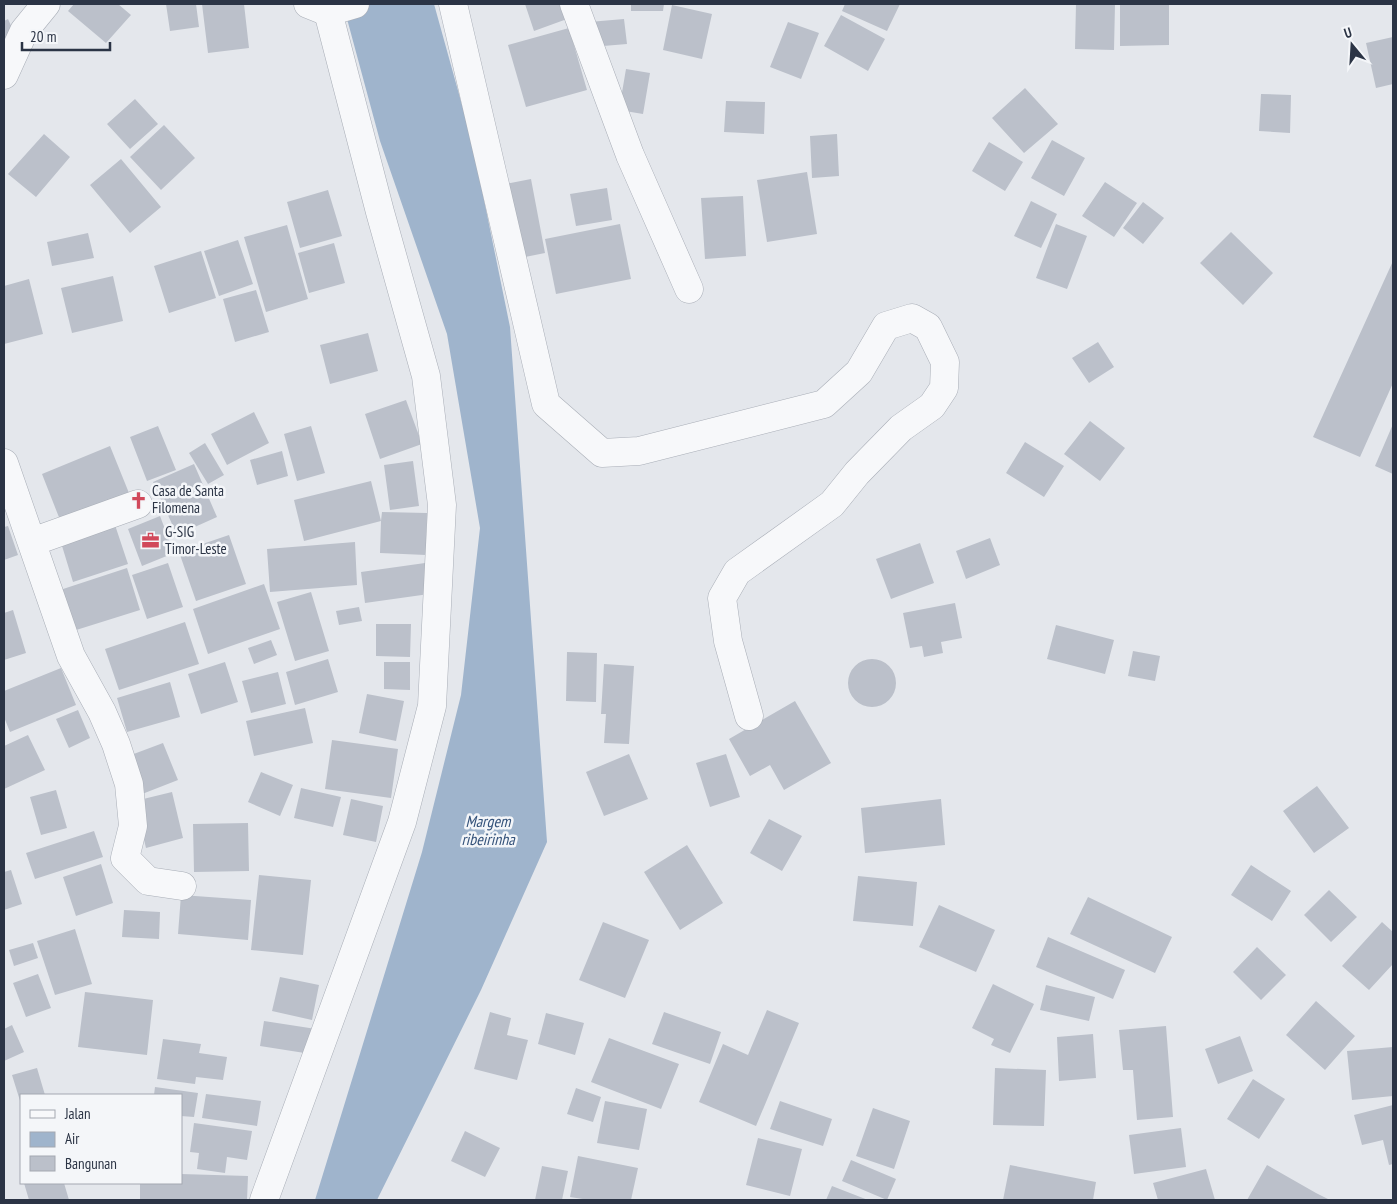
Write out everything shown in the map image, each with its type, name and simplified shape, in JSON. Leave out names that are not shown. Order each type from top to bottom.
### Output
[{"type":"street","points":[[4,75],[24,31],[46,4]]},
{"type":"street","points":[[453,4],[546,404],[602,453],[639,451],[824,404],[859,372],[886,326],[912,318],[928,327],[945,362],[944,388],[932,406],[901,428],[857,473],[832,504],[737,572],[722,598],[728,641],[749,716]]},
{"type":"street","points":[[574,4],[630,155],[689,289]]},
{"type":"street","points":[[264,1200],[402,822],[432,706],[442,505],[426,376],[380,212],[330,7]]},
{"type":"street","points":[[4,463],[71,656],[102,712],[116,744],[129,784],[133,826],[125,858],[148,882],[182,886]]},
{"type":"street","points":[[32,542],[138,504]]},
{"type":"water","name":"Margem ribeirinha","points":[[343,4],[434,4],[472,141],[510,327],[547,842],[481,990],[377,1200],[315,1200],[422,852],[461,695],[480,528],[447,334],[380,141]]},
{"type":"building","points":[[74,4],[118,4],[131,15],[106,43],[68,11]]},
{"type":"building","points":[[166,4],[196,4],[199,27],[170,31]]},
{"type":"building","points":[[202,4],[244,4],[249,48],[208,53]]},
{"type":"building","points":[[525,4],[562,4],[567,19],[534,31]]},
{"type":"building","points":[[631,4],[664,4],[663,11],[631,11]]},
{"type":"building","points":[[845,4],[900,4],[887,31],[842,11]]},
{"type":"building","points":[[1076,4],[1115,4],[1114,50],[1075,49]]},
{"type":"building","points":[[1120,4],[1169,4],[1169,45],[1120,46]]},
{"type":"building","points":[[672,5],[712,14],[702,59],[663,50]]},
{"type":"building","points":[[841,15],[885,39],[868,71],[824,46]]},
{"type":"building","points":[[8,19],[18,41],[4,47],[4,21]]},
{"type":"building","points":[[624,19],[627,44],[591,47],[589,22]]},
{"type":"building","points":[[788,22],[819,33],[801,79],[770,67]]},
{"type":"building","points":[[569,28],[587,90],[526,107],[508,45]]},
{"type":"building","points":[[1393,37],[1393,84],[1376,88],[1366,43]]},
{"type":"building","points":[[626,69],[650,73],[643,114],[619,110]]},
{"type":"building","points":[[1025,88],[1058,124],[1024,153],[992,118]]},
{"type":"building","points":[[1261,94],[1291,95],[1290,133],[1259,131]]},
{"type":"building","points":[[135,99],[158,124],[130,149],[107,124]]},
{"type":"building","points":[[726,101],[765,102],[764,134],[724,132]]},
{"type":"building","points":[[164,125],[195,158],[161,190],[130,157]]},
{"type":"building","points":[[44,134],[70,157],[36,197],[8,174]]},
{"type":"building","points":[[837,134],[839,176],[812,178],[810,136]]},
{"type":"building","points":[[1052,140],[1085,158],[1064,196],[1031,178]]},
{"type":"building","points":[[989,142],[1023,162],[1005,191],[972,171]]},
{"type":"building","points":[[121,159],[161,207],[130,233],[90,185]]},
{"type":"building","points":[[807,172],[817,234],[767,242],[757,180]]},
{"type":"building","points":[[531,179],[545,253],[515,259],[501,185]]},
{"type":"building","points":[[1105,182],[1137,203],[1114,237],[1082,216]]},
{"type":"building","points":[[607,188],[612,220],[576,226],[570,194]]},
{"type":"building","points":[[328,190],[342,236],[300,248],[287,202]]},
{"type":"building","points":[[743,196],[746,256],[705,259],[701,198]]},
{"type":"building","points":[[1031,201],[1057,214],[1041,248],[1014,236]]},
{"type":"building","points":[[1143,202],[1164,218],[1143,244],[1123,228]]},
{"type":"building","points":[[620,224],[631,279],[556,294],[545,239]]},
{"type":"building","points":[[1056,224],[1087,236],[1067,289],[1036,278]]},
{"type":"building","points":[[287,225],[308,299],[266,312],[244,237]]},
{"type":"building","points":[[1231,232],[1273,273],[1243,305],[1200,263]]},
{"type":"building","points":[[88,233],[94,258],[52,266],[47,242]]},
{"type":"building","points":[[238,240],[253,284],[219,296],[204,251]]},
{"type":"building","points":[[334,243],[345,283],[309,293],[298,253]]},
{"type":"building","points":[[201,251],[216,298],[169,313],[154,266]]},
{"type":"building","points":[[1393,261],[1393,383],[1360,457],[1313,437]]},
{"type":"building","points":[[113,276],[123,321],[72,333],[61,288]]},
{"type":"building","points":[[29,279],[43,334],[4,344],[4,286]]},
{"type":"building","points":[[256,290],[269,332],[235,342],[223,299]]},
{"type":"building","points":[[368,333],[378,371],[330,384],[320,345]]},
{"type":"building","points":[[1098,342],[1114,367],[1089,383],[1072,358]]},
{"type":"building","points":[[406,400],[422,444],[380,459],[365,414]]},
{"type":"building","points":[[254,412],[269,443],[227,465],[211,434]]},
{"type":"building","points":[[1090,421],[1125,448],[1100,481],[1064,454]]},
{"type":"building","points":[[1393,424],[1393,474],[1375,466]]},
{"type":"building","points":[[158,426],[176,470],[147,481],[130,437]]},
{"type":"building","points":[[311,426],[325,473],[297,481],[284,434]]},
{"type":"building","points":[[1025,442],[1064,466],[1044,497],[1006,473]]},
{"type":"building","points":[[205,443],[224,475],[208,484],[189,453]]},
{"type":"building","points":[[110,446],[131,498],[62,525],[42,474]]},
{"type":"building","points":[[282,451],[288,476],[257,485],[250,460]]},
{"type":"building","points":[[413,461],[419,506],[390,510],[384,465]]},
{"type":"building","points":[[194,464],[217,517],[177,535],[153,482]]},
{"type":"building","points":[[371,481],[381,521],[304,541],[294,500]]},
{"type":"building","points":[[382,512],[427,513],[426,555],[380,553]]},
{"type":"building","name":"G-SIG Timor-Leste","points":[[160,516],[174,553],[142,566],[128,529]]},
{"type":"building","points":[[113,519],[128,564],[73,582],[59,536]]},
{"type":"building","points":[[8,526],[18,555],[4,560],[4,527]]},
{"type":"building","points":[[229,535],[246,584],[196,601],[179,552]]},
{"type":"building","points":[[990,538],[1000,565],[966,579],[956,551]]},
{"type":"building","points":[[355,542],[357,585],[270,592],[267,549]]},
{"type":"building","points":[[920,543],[934,583],[891,599],[876,559]]},
{"type":"building","points":[[168,563],[183,607],[147,619],[132,575]]},
{"type":"building","points":[[425,563],[429,594],[365,603],[361,572]]},
{"type":"building","points":[[127,568],[140,610],[73,631],[60,590]]},
{"type":"building","points":[[264,584],[280,629],[208,654],[193,609]]},
{"type":"building","points":[[311,592],[329,651],[295,661],[277,602]]},
{"type":"building","points":[[955,603],[962,638],[941,642],[943,653],[924,657],[922,646],[910,648],[903,613]]},
{"type":"building","points":[[359,607],[362,621],[339,625],[336,611]]},
{"type":"building","points":[[13,610],[26,653],[4,660],[4,613]]},
{"type":"building","points":[[185,622],[199,664],[119,690],[105,649]]},
{"type":"building","points":[[376,624],[411,624],[410,657],[376,656]]},
{"type":"building","points":[[1056,625],[1114,640],[1105,674],[1047,659]]},
{"type":"building","points":[[271,640],[277,655],[254,664],[248,648]]},
{"type":"building","points":[[1133,651],[1160,656],[1155,681],[1128,676]]},
{"type":"building","points":[[567,652],[597,653],[596,702],[566,701]]},
{"type":"building","points":[[328,659],[338,692],[295,705],[286,672]]},
{"type":"building","points":[[872,659],[881,661],[889,666],[894,674],[896,683],[894,692],[889,700],[881,705],[872,707],[863,705],[855,700],[850,692],[848,683],[850,674],[855,666],[863,661]]},
{"type":"building","points":[[225,662],[238,702],[201,714],[188,674]]},
{"type":"building","points":[[384,662],[410,662],[410,690],[384,689]]},
{"type":"building","points":[[604,664],[634,666],[629,744],[604,743],[606,714],[601,714]]},
{"type":"building","points":[[61,668],[76,705],[10,732],[4,717],[4,691]]},
{"type":"building","points":[[278,672],[286,704],[251,713],[242,681]]},
{"type":"building","points":[[170,682],[180,717],[127,732],[117,698]]},
{"type":"building","points":[[367,694],[404,701],[396,741],[359,733]]},
{"type":"building","points":[[795,701],[831,763],[784,790],[770,765],[750,776],[729,739]]},
{"type":"building","points":[[305,708],[313,743],[254,756],[246,721]]},
{"type":"building","points":[[78,710],[90,738],[69,748],[56,719]]},
{"type":"building","points":[[28,735],[45,770],[4,789],[4,746]]},
{"type":"building","points":[[332,740],[398,749],[391,798],[325,789]]},
{"type":"building","points":[[163,743],[178,780],[137,796],[123,758]]},
{"type":"building","points":[[629,754],[648,799],[604,816],[586,772]]},
{"type":"building","points":[[726,754],[740,797],[710,807],[696,763]]},
{"type":"building","points":[[261,772],[293,785],[280,816],[248,802]]},
{"type":"building","points":[[1317,786],[1349,828],[1314,853],[1283,811]]},
{"type":"building","points":[[301,788],[341,797],[333,827],[294,818]]},
{"type":"building","points":[[56,790],[67,828],[41,835],[30,797]]},
{"type":"building","points":[[172,792],[183,838],[146,848],[135,801]]},
{"type":"building","points":[[351,799],[383,806],[376,842],[343,835]]},
{"type":"building","points":[[941,799],[945,845],[865,853],[861,808]]},
{"type":"building","points":[[769,819],[802,836],[782,871],[750,853]]},
{"type":"building","points":[[248,823],[249,871],[194,872],[193,824]]},
{"type":"building","points":[[94,831],[103,857],[35,879],[26,853]]},
{"type":"building","points":[[687,845],[723,903],[680,930],[644,872]]},
{"type":"building","points":[[101,864],[113,903],[76,916],[63,877]]},
{"type":"building","points":[[1251,865],[1291,891],[1272,921],[1231,895]]},
{"type":"building","points":[[11,870],[22,904],[4,910],[4,872]]},
{"type":"building","points":[[259,875],[311,880],[303,955],[251,950]]},
{"type":"building","points":[[858,876],[917,882],[913,926],[853,921]]},
{"type":"building","points":[[1329,890],[1357,917],[1331,942],[1304,915]]},
{"type":"building","points":[[181,895],[251,900],[248,940],[178,934]]},
{"type":"building","points":[[1088,897],[1172,937],[1155,973],[1070,934]]},
{"type":"building","points":[[939,905],[995,930],[976,972],[919,947]]},
{"type":"building","points":[[124,910],[160,912],[159,939],[122,937]]},
{"type":"building","points":[[603,922],[649,940],[625,998],[579,980]]},
{"type":"building","points":[[1382,922],[1393,932],[1393,964],[1369,990],[1342,966]]},
{"type":"building","points":[[75,929],[92,984],[55,995],[37,941]]},
{"type":"building","points":[[1048,937],[1125,970],[1113,999],[1036,967]]},
{"type":"building","points":[[33,943],[38,958],[14,966],[9,950]]},
{"type":"building","points":[[1257,947],[1286,975],[1261,1000],[1233,972]]},
{"type":"building","points":[[38,974],[51,1008],[26,1017],[13,983]]},
{"type":"building","points":[[280,977],[319,985],[312,1020],[272,1011]]},
{"type":"building","points":[[993,984],[1034,1004],[1010,1053],[991,1045],[994,1039],[972,1028]]},
{"type":"building","points":[[1046,985],[1095,997],[1089,1021],[1040,1010]]},
{"type":"building","points":[[85,992],[153,1000],[147,1055],[78,1047]]},
{"type":"building","points":[[1316,1001],[1355,1036],[1325,1070],[1286,1035]]},
{"type":"building","points":[[767,1010],[799,1023],[756,1126],[699,1102],[723,1044],[748,1055]]},
{"type":"building","points":[[490,1012],[511,1018],[507,1035],[528,1040],[517,1080],[474,1069]]},
{"type":"building","points":[[664,1012],[721,1032],[710,1064],[652,1044]]},
{"type":"building","points":[[546,1013],[584,1023],[575,1055],[538,1044]]},
{"type":"building","points":[[264,1021],[316,1029],[311,1054],[260,1046]]},
{"type":"building","points":[[12,1025],[24,1052],[4,1061],[4,1029]]},
{"type":"building","points":[[1166,1026],[1173,1117],[1137,1120],[1133,1070],[1123,1070],[1119,1030]]},
{"type":"building","points":[[1093,1034],[1096,1078],[1059,1081],[1057,1037]]},
{"type":"building","points":[[1240,1036],[1253,1071],[1218,1084],[1205,1049]]},
{"type":"building","points":[[609,1038],[679,1064],[661,1109],[591,1082]]},
{"type":"building","points":[[163,1039],[201,1044],[199,1053],[227,1057],[223,1080],[196,1077],[195,1084],[157,1079]]},
{"type":"building","points":[[1393,1047],[1393,1096],[1352,1100],[1347,1051]]},
{"type":"building","points":[[37,1068],[45,1094],[20,1094],[20,1101],[12,1075]]},
{"type":"building","points":[[995,1068],[1046,1070],[1044,1126],[993,1125]]},
{"type":"building","points":[[1253,1079],[1285,1099],[1259,1139],[1227,1119]]},
{"type":"building","points":[[155,1087],[198,1093],[194,1117],[182,1116],[182,1094],[154,1094]]},
{"type":"building","points":[[576,1088],[601,1097],[593,1122],[567,1114]]},
{"type":"building","points":[[206,1094],[261,1101],[257,1126],[202,1118]]},
{"type":"building","points":[[605,1101],[647,1109],[639,1150],[597,1143]]},
{"type":"building","points":[[780,1101],[832,1119],[823,1146],[770,1129]]},
{"type":"building","points":[[1393,1105],[1393,1164],[1389,1165],[1383,1140],[1362,1145],[1354,1115]]},
{"type":"building","points":[[873,1108],[910,1121],[894,1169],[856,1156]]},
{"type":"building","points":[[194,1123],[252,1131],[247,1160],[227,1157],[225,1173],[197,1169],[199,1153],[190,1152]]},
{"type":"building","points":[[1181,1128],[1186,1167],[1134,1174],[1129,1135]]},
{"type":"building","points":[[465,1131],[500,1148],[485,1177],[451,1161]]},
{"type":"building","points":[[758,1138],[802,1149],[790,1196],[746,1185]]},
{"type":"building","points":[[578,1156],[638,1168],[631,1200],[589,1200],[570,1197]]},
{"type":"building","points":[[851,1160],[896,1179],[887,1200],[842,1181]]},
{"type":"building","points":[[1010,1165],[1096,1182],[1093,1200],[1003,1200]]},
{"type":"building","points":[[1267,1165],[1316,1193],[1330,1200],[1247,1200]]},
{"type":"building","points":[[542,1166],[568,1171],[562,1200],[535,1200]]},
{"type":"building","points":[[1206,1169],[1215,1200],[1158,1200],[1153,1183]]},
{"type":"building","points":[[182,1174],[248,1176],[247,1200],[140,1200],[140,1184],[182,1184]]},
{"type":"building","points":[[24,1184],[64,1184],[69,1200],[29,1200]]},
{"type":"building","points":[[832,1186],[868,1200],[826,1200]]},
{"type":"place","name":"Casa de Santa Filomena","points":[[138,500]]},
{"type":"place","name":"G-SIG Timor-Leste","points":[[151,541]]}]
